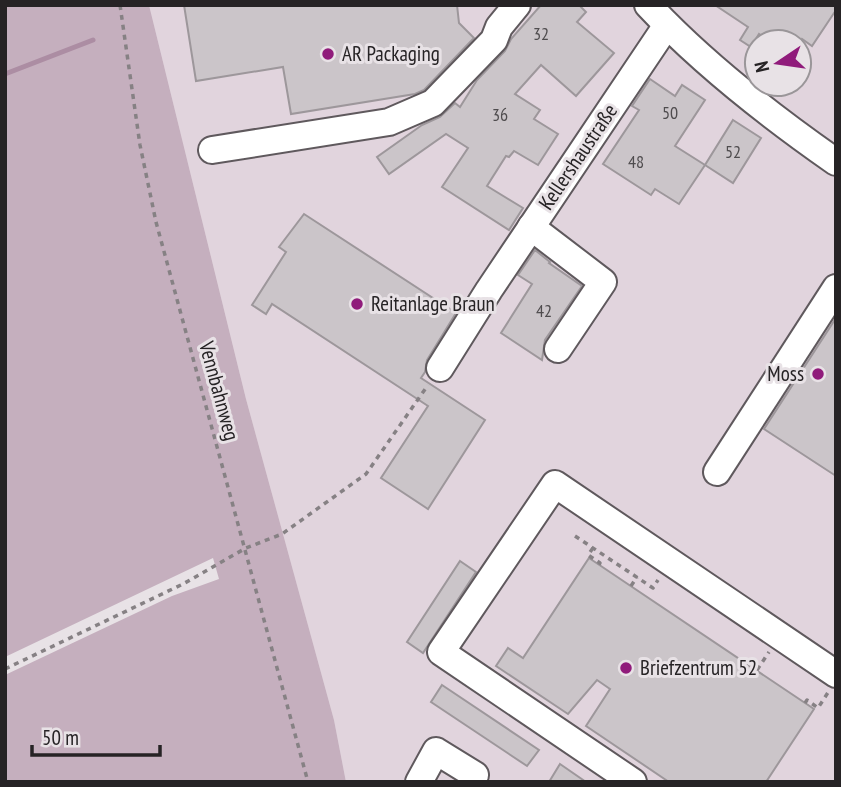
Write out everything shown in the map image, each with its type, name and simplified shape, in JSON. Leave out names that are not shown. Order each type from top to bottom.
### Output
[{"type":"street","points":[[212,150],[389,122],[433,103],[494,40],[499,27],[517,5]]},
{"type":"street","points":[[648,5],[667,25],[780,123],[836,162]]},
{"type":"street","name":"Kellershaustraße","points":[[440,368],[489,290],[667,25]]},
{"type":"street","points":[[531,227],[603,282],[558,349]]},
{"type":"street","points":[[717,472],[836,288]]},
{"type":"street","points":[[633,782],[441,652],[555,484],[670,562],[833,682]]},
{"type":"street","points":[[419,782],[436,751],[475,775]]},
{"type":"path","name":"Vennbahnweg","points":[[120,5],[140,145],[156,222],[308,782]]},
{"type":"path","points":[[5,668],[183,583],[246,548],[282,534],[366,474],[440,368]]},
{"type":"path","points":[[575,536],[653,588],[670,562]]},
{"type":"path","points":[[593,548],[588,555],[600,563],[599,565]]},
{"type":"path","points":[[631,586],[637,578]]},
{"type":"path","points":[[805,702],[818,708],[833,682]]},
{"type":"shaded area","points":[[5,5],[149,5],[246,399],[334,720],[346,782],[5,782],[5,675],[172,596],[219,579],[213,558],[5,657]]},
{"type":"shaded area","points":[[149,5],[836,5],[836,782],[346,782],[334,720],[246,399]]},
{"type":"building","name":"AR Packaging","points":[[184,5],[457,5],[459,23],[474,38],[424,90],[415,94],[291,114],[283,67],[196,81]]},
{"type":"building","points":[[541,5],[579,5],[586,12],[577,22],[614,53],[576,96],[541,65],[515,94],[540,110],[534,119],[558,134],[538,165],[514,151],[509,157],[506,156],[487,186],[523,208],[509,230],[442,187],[468,148],[446,134],[389,174],[377,157],[422,125],[440,117],[455,103],[460,107],[477,80],[505,51],[511,39]]},
{"type":"building","points":[[715,5],[836,5],[836,10],[813,44],[813,28],[748,27]]},
{"type":"building","points":[[650,79],[675,96],[682,85],[705,100],[675,146],[705,165],[679,204],[655,189],[651,195],[603,164],[639,110],[632,106]]},
{"type":"building","points":[[733,120],[761,138],[733,183],[705,165]]},
{"type":"building","name":"Reitanlage Braun","points":[[304,214],[456,313],[427,360],[421,378],[485,420],[428,509],[381,478],[428,406],[272,304],[266,314],[252,305],[286,252],[279,247]]},
{"type":"building","points":[[535,250],[582,286],[545,340],[542,360],[501,333],[532,284],[518,275]]},
{"type":"building","name":"Moss","points":[[836,318],[836,476],[764,429]]},
{"type":"building","name":"Briefzentrum 52","points":[[589,558],[814,709],[766,782],[669,782],[586,726],[610,689],[597,680],[568,714],[496,666],[508,648],[523,658]]},
{"type":"building","points":[[460,561],[476,572],[423,653],[407,642]]},
{"type":"building","points":[[442,685],[539,750],[527,766],[431,702]]},
{"type":"building","points":[[560,764],[586,782],[549,782]]},
{"type":"waterway","points":[[5,74],[93,40]]},
{"type":"place","name":"AR Packaging","points":[[328,54]]},
{"type":"place","name":"Reitanlage Braun","points":[[357,304]]},
{"type":"place","name":"Moss","points":[[818,374]]},
{"type":"place","name":"Briefzentrum 52","points":[[626,668]]}]
